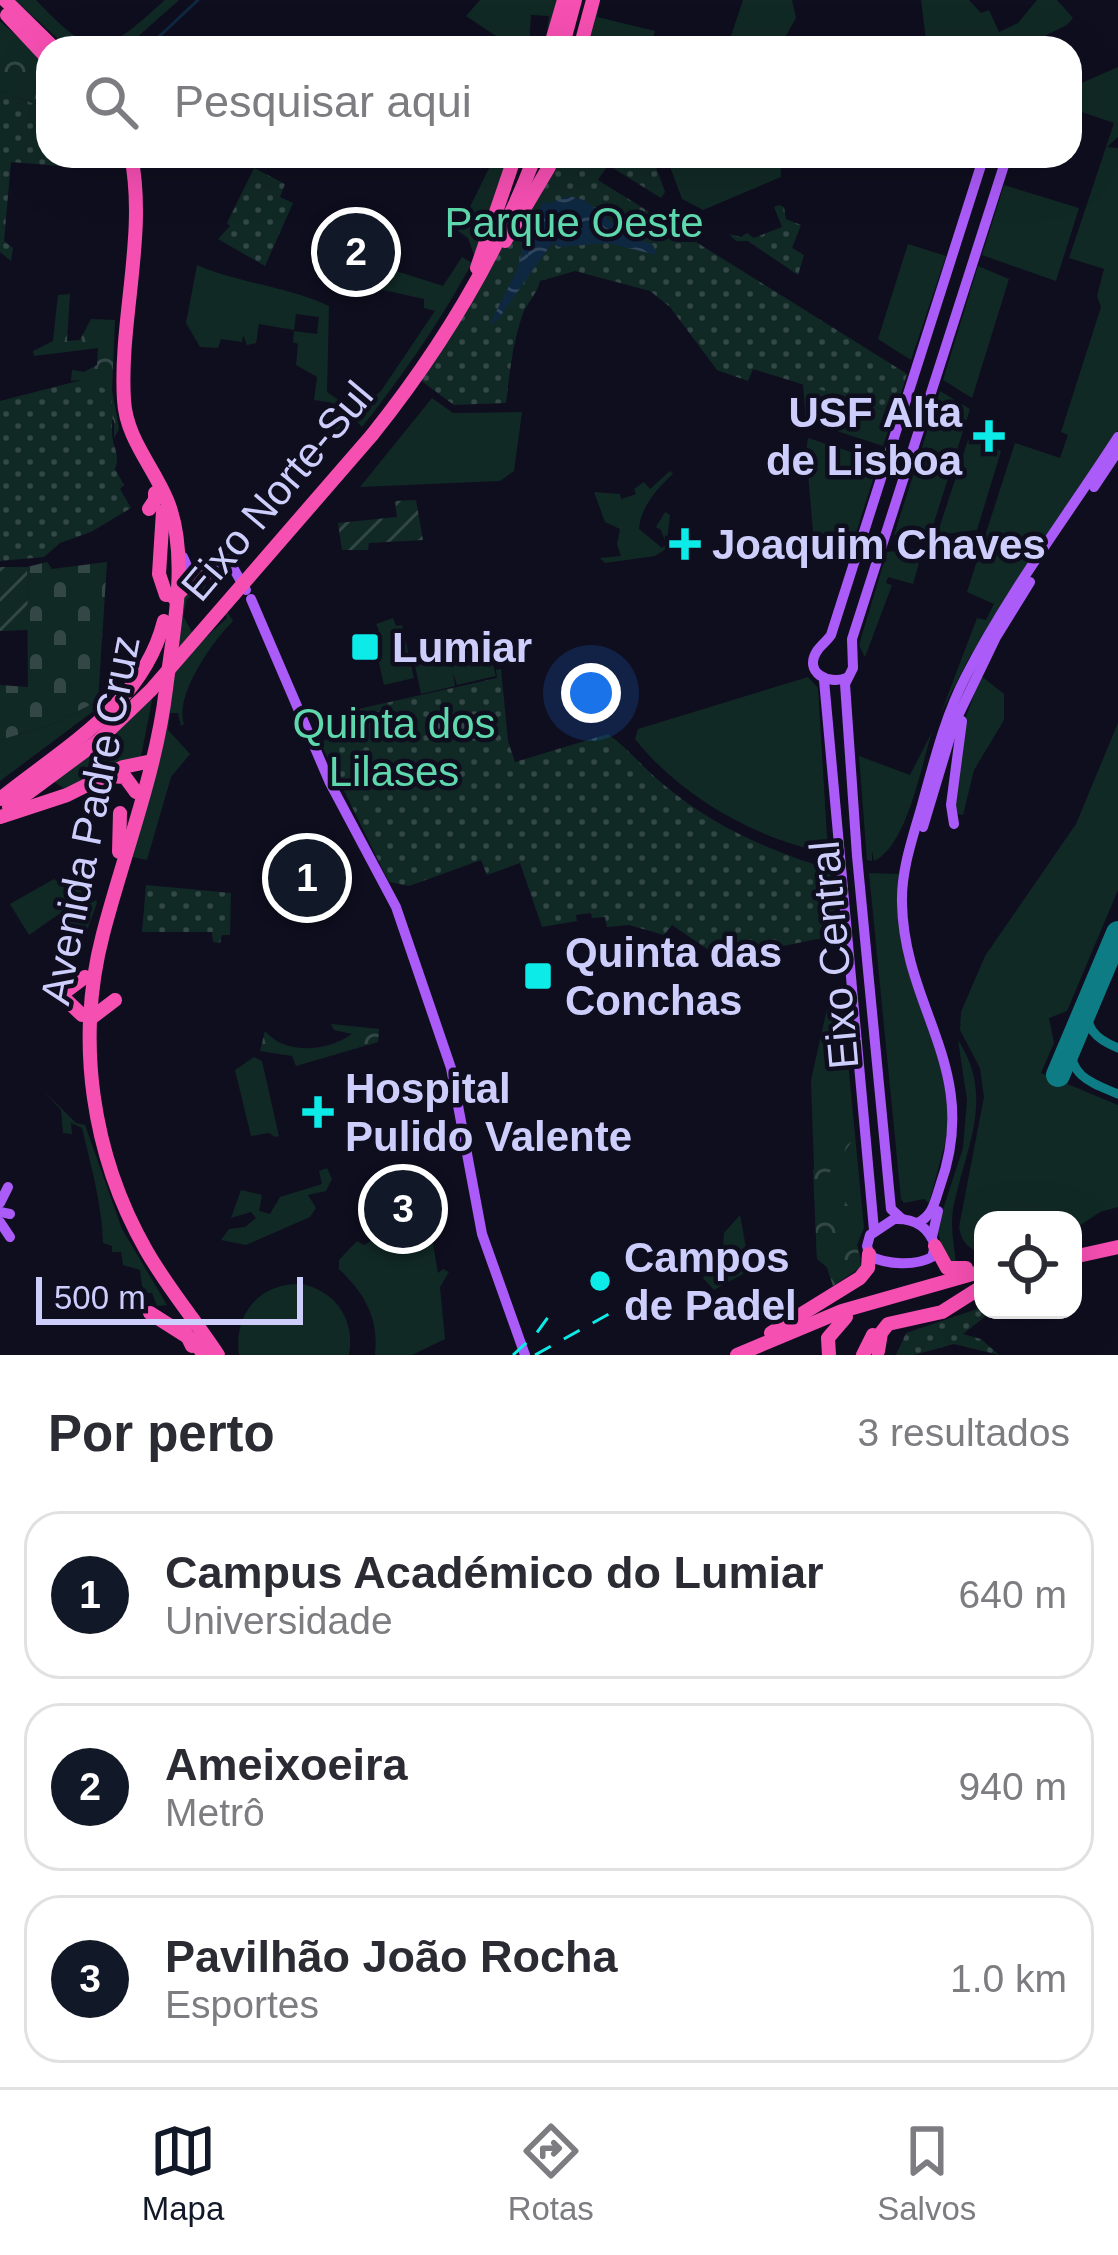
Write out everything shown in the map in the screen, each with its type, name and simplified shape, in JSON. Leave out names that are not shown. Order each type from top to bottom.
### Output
[{"type":"highway","points":[[564,0],[576,36]]},
{"type":"highway","points":[[569,36],[579,0]]},
{"type":"highway","points":[[561,36],[593,0]]},
{"type":"highway","points":[[4,8],[39,36]]},
{"type":"highway","points":[[4,8],[36,39]]},
{"type":"highway","points":[[128,168],[118,408],[156,498],[177,509],[183,556],[168,573]]},
{"type":"highway","points":[[130,168],[134,199],[124,396],[156,498],[170,597],[205,575]]},
{"type":"highway","name":"Eixo Norte-Sul","points":[[0,815],[151,690],[369,432],[428,359],[481,268],[523,168]]},
{"type":"highway","points":[[481,268],[518,223],[548,168]]},
{"type":"highway","points":[[122,299],[127,320]]},
{"type":"highway","points":[[133,434],[134,398]]},
{"type":"highway","name":"Avenida Padre Cruz","points":[[170,597],[148,762],[119,852],[90,976],[83,1078],[100,1164],[122,1221],[204,1353]]},
{"type":"highway","name":"Avenida Padre Cruz","points":[[90,976],[166,688],[170,597]]},
{"type":"highway","points":[[0,802],[128,692],[154,656],[164,621]]},
{"type":"highway","name":"Eixo Norte-Sul","points":[[0,802],[94,740]]},
{"type":"highway","points":[[0,815],[123,767],[148,762]]},
{"type":"highway","points":[[109,776],[125,777],[136,792]]},
{"type":"highway","points":[[119,852],[120,812]]},
{"type":"highway","points":[[90,976],[114,998],[86,1017],[61,995],[90,976]]},
{"type":"highway","name":"Avenida Padre Cruz","points":[[86,1017],[100,1132],[128,1216],[176,1314]]},
{"type":"highway","points":[[128,1216],[153,1246]]},
{"type":"highway","points":[[934,1241],[949,1269],[974,1273]]},
{"type":"highway","points":[[1082,1251],[1118,1243]]},
{"type":"highway","points":[[745,1354],[856,1280],[867,1270],[869,1254]]},
{"type":"highway","points":[[745,1354],[880,1302],[974,1277]]},
{"type":"highway","points":[[871,1353],[888,1324],[942,1312],[974,1283]]},
{"type":"highway","points":[[745,1354],[880,1302]]},
{"type":"highway","points":[[150,1313],[176,1314],[204,1353]]},
{"type":"highway","points":[[829,1355],[827,1339],[846,1317]]},
{"type":"highway","points":[[871,1353],[873,1335]]},
{"type":"main road","points":[[980,168],[827,643],[817,651],[814,663],[824,680],[846,679],[854,668],[850,650],[1003,168]]},
{"type":"main road","points":[[917,1222],[929,1215],[943,1178],[952,1149],[955,1112],[945,1059],[905,934],[902,889],[912,840],[938,747],[964,680],[999,616],[1118,437]]},
{"type":"main road","points":[[934,1241],[917,1222],[902,1219],[887,1221],[867,1240],[869,1254],[880,1261],[922,1262],[934,1255],[960,1139],[960,1098],[912,933],[908,890],[916,849],[954,724],[980,670],[1031,580],[1118,451]]},
{"type":"main road","points":[[183,556],[188,568],[198,572],[229,561]]},
{"type":"main road","points":[[168,573],[205,575],[229,561]]},
{"type":"main road","points":[[229,561],[331,782],[391,895],[451,1068],[485,1244],[524,1352]]},
{"type":"main road","points":[[827,643],[840,643],[850,650]]},
{"type":"main road","points":[[954,824],[956,751],[980,670]]},
{"type":"main road","name":"Eixo Central","points":[[846,679],[856,856],[891,1209],[902,1219]]},
{"type":"main road","name":"Eixo Central","points":[[824,680],[874,1230]]},
{"type":"main road","points":[[394,940],[402,926]]},
{"type":"main road","points":[[8,1187],[0,1213],[10,1237]]},
{"type":"green space","points":[[15,0],[36,0],[75,36],[55,36]]},
{"type":"green space","points":[[165,0],[179,0],[138,36],[121,36]]},
{"type":"green space","points":[[480,0],[560,0],[549,36],[549,16],[531,15],[530,36],[496,36],[466,16]]},
{"type":"green space","points":[[596,0],[600,0],[597,17],[655,31],[654,36],[587,36]]},
{"type":"green space","points":[[743,0],[792,0],[796,18],[786,36],[731,36]]},
{"type":"green space","points":[[921,0],[969,0],[981,13],[989,10],[999,32],[1018,23],[1037,0],[1057,0],[1073,18],[1044,36],[926,36]]},
{"type":"green space","points":[[0,21],[36,53],[36,104],[0,91]]},
{"type":"green space","points":[[1118,67],[1118,137],[1107,147],[1118,148],[1118,430],[969,658],[941,713],[977,618],[986,620],[994,604],[967,592],[1015,443],[1060,458],[1068,435],[1061,432],[1101,307],[1097,296],[1104,269],[1069,258],[1114,123],[1082,112],[1082,83]]},
{"type":"green space","points":[[0,91],[36,104],[36,164],[11,162],[4,241],[13,248],[11,261],[0,252]]},
{"type":"green space","points":[[254,168],[285,184],[280,197],[293,203],[265,266],[218,239],[230,226],[227,223]]},
{"type":"green space","points":[[489,168],[507,168],[475,258],[468,238],[458,231]]},
{"type":"green space","name":"Parque Oeste","points":[[606,168],[598,180],[667,223],[668,233],[677,242],[696,242],[907,374],[895,413],[753,369],[748,381],[717,370],[670,307],[650,291],[575,271],[540,281],[524,311],[506,403],[454,405],[420,380],[549,172]]},
{"type":"green space","name":"Parque Oeste","points":[[613,168],[656,168],[665,192],[661,198]]},
{"type":"green space","points":[[670,168],[781,168],[781,177],[703,210],[682,199]]},
{"type":"green space","points":[[1004,185],[1079,208],[1056,281],[982,255]]},
{"type":"green space","points":[[779,205],[786,219],[801,225],[792,248],[804,255],[798,275],[748,241],[736,241],[729,234],[741,237],[747,233],[754,238],[782,227],[774,207]]},
{"type":"green space","points":[[908,244],[946,256],[911,360],[878,339]]},
{"type":"green space","points":[[462,257],[472,263],[460,285],[362,427],[352,416],[381,391],[435,311],[424,308],[424,299],[370,287],[375,274],[389,278],[393,270],[443,286]]},
{"type":"green space","points":[[197,265],[329,306],[327,392],[343,403],[346,436],[327,433],[333,403],[314,400],[317,377],[296,365],[294,331],[317,334],[319,317],[296,314],[294,330],[259,324],[256,343],[247,345],[243,335],[242,342],[221,339],[218,348],[200,347],[186,323]]},
{"type":"green space","points":[[978,266],[1009,279],[972,398],[943,380]]},
{"type":"green space","points":[[70,294],[67,341],[80,340],[91,319],[115,320],[112,390],[119,429],[114,438],[114,421],[82,380],[71,381],[72,370],[84,372],[97,365],[98,348],[34,356],[33,351],[53,341],[58,295]]},
{"type":"green space","points":[[82,380],[102,388],[111,398],[115,469],[131,508],[91,532],[60,543],[44,557],[0,561],[0,401]]},
{"type":"green space","points":[[803,384],[894,413],[883,446],[806,421]]},
{"type":"green space","points":[[940,391],[970,409],[931,532],[894,535]]},
{"type":"green space","points":[[432,398],[453,413],[522,412],[514,471],[500,481],[360,487]]},
{"type":"green space","points":[[808,438],[879,461],[854,539],[814,543]]},
{"type":"green space","points":[[968,440],[1001,451],[977,530],[937,535]]},
{"type":"green space","points":[[670,471],[673,474],[646,506],[639,529],[662,548],[666,544],[656,527],[665,512],[670,515],[666,549],[655,556],[605,563],[600,558],[621,556],[620,529],[605,522],[594,492],[620,494],[621,499],[636,494],[634,489],[644,482],[650,489]]},
{"type":"green space","points":[[416,500],[423,540],[369,543],[368,550],[342,550],[338,523],[397,517],[395,501]]},
{"type":"green space","points":[[923,548],[913,584],[888,577],[886,583],[892,585],[865,657],[859,645],[887,552]]},
{"type":"green space","points":[[47,562],[52,569],[107,562],[98,701],[51,725],[0,740],[0,685],[28,687],[27,567]]},
{"type":"green space","points":[[0,567],[27,567],[28,630],[0,631]]},
{"type":"green space","points":[[204,580],[207,587],[187,599],[183,616],[199,644],[227,618],[222,604],[233,621],[190,684],[182,712],[184,724],[181,726],[178,713],[170,713],[168,730],[190,754],[171,777],[147,860],[132,857],[180,597]]},
{"type":"green space","points":[[393,618],[396,626],[402,625],[414,678],[384,685],[372,632],[379,630],[376,624]]},
{"type":"green space","points":[[487,642],[490,654],[466,659],[466,663],[491,658],[496,676],[457,685],[453,673],[455,686],[421,694],[413,656],[446,649],[452,668],[461,656],[454,648]]},
{"type":"green space","name":"Quinta das Conchas","points":[[501,669],[508,741],[515,762],[608,734],[702,813],[764,845],[830,869],[837,935],[714,960],[710,951],[672,925],[664,935],[629,925],[607,927],[605,917],[592,918],[591,913],[576,915],[577,921],[542,927],[520,863],[487,875],[481,860],[409,886],[389,882],[320,742],[356,724],[354,710],[497,678],[496,670]]},
{"type":"green space","points":[[981,676],[1004,694],[1004,720],[974,770],[963,815],[954,813],[964,722]]},
{"type":"green space","points":[[808,677],[818,688],[828,853],[774,838],[722,812],[674,779],[635,739],[638,729]]},
{"type":"green space","points":[[153,695],[140,762],[67,790],[54,782],[100,746]]},
{"type":"green space","points":[[98,701],[95,710],[0,781],[0,740],[51,725]]},
{"type":"green space","points":[[1118,723],[1118,890],[1067,1011],[1049,1018],[1054,1043],[1041,1073],[1118,1105],[1118,1207],[1082,1224],[1082,1211],[974,1211],[974,1250],[959,1227],[984,1097],[980,1068],[960,1030],[961,1012],[985,956],[1076,824]]},
{"type":"green space","points":[[932,732],[904,823],[886,853],[874,861],[872,851],[872,861],[867,860],[859,756],[910,775]]},
{"type":"green space","points":[[869,873],[900,874],[898,895],[951,1121],[929,1203],[901,1199]]},
{"type":"green space","points":[[54,879],[65,888],[78,881],[86,905],[97,903],[86,933],[74,942],[59,914],[29,935],[10,904]]},
{"type":"green space","points":[[146,885],[231,893],[230,935],[222,935],[220,943],[213,942],[212,932],[142,932]]},
{"type":"green space","points":[[827,1009],[843,1010],[864,1228],[857,1245],[861,1259],[833,1286],[827,1267],[817,1259],[811,1080]]},
{"type":"green space","points":[[331,1024],[379,1029],[378,1042],[296,1066],[292,1056],[260,1051],[265,1031],[284,1044],[307,1048],[332,1044],[352,1034],[334,1030]]},
{"type":"green space","points":[[958,1040],[975,1083],[976,1103],[953,1210],[956,1266],[945,1260],[937,1228],[963,1148],[967,1100]]},
{"type":"green space","points":[[254,1057],[262,1061],[279,1136],[251,1136],[235,1070]]},
{"type":"green space","points":[[42,1089],[76,1123],[85,1125],[122,1229],[167,1305],[157,1306],[152,1293],[143,1293],[140,1270],[123,1265],[121,1252],[112,1252],[112,1246],[103,1243],[82,1128],[71,1123],[72,1134],[63,1133],[61,1110]]},
{"type":"green space","points":[[853,1120],[855,1137],[826,1177],[863,1225],[857,1245],[861,1267],[833,1286],[827,1267],[817,1259],[813,1170],[830,1149],[832,1134]]},
{"type":"green space","points":[[327,1168],[332,1179],[326,1191],[308,1195],[316,1208],[310,1217],[246,1245],[221,1240],[229,1229],[245,1227],[256,1218],[251,1212],[231,1218],[241,1190],[262,1195],[259,1211],[270,1214],[280,1197],[322,1184],[319,1171]]},
{"type":"green space","points":[[428,1215],[438,1273],[449,1272],[440,1287],[445,1339],[412,1355],[375,1355],[375,1329],[368,1308],[339,1269],[339,1260],[357,1241],[364,1245],[409,1217],[415,1220]]},
{"type":"green space","points":[[740,1215],[750,1270],[714,1290],[703,1278],[723,1248],[724,1233]]},
{"type":"green space","points":[[302,1284],[325,1294],[341,1309],[349,1330],[349,1355],[239,1355],[240,1326],[252,1303],[274,1288]]},
{"type":"green space","points":[[974,1310],[974,1319],[982,1319],[963,1334],[981,1339],[999,1355],[954,1344],[896,1355],[906,1333]]},
{"type":"water","points":[[569,196],[584,200],[630,236],[641,232],[638,239],[653,245],[657,255],[608,243],[559,247],[552,243],[489,326],[543,201],[548,204]]},
{"type":"waterway","points":[[160,36],[198,0]]},
{"type":"taxiway","points":[[1089,1002],[1093,1031],[1118,1048]]},
{"type":"taxiway","points":[[1071,1044],[1078,1071],[1118,1094]]},
{"type":"runway","points":[[1058,1075],[1118,933]]},
{"type":"railway","points":[[535,1355],[616,1310],[643,1302]]},
{"type":"railway","points":[[513,1355],[551,1313]]},
{"type":"place","name":"Ameixoeira","points":[[356,252]]},
{"type":"place","name":"USF Alta de Lisboa","points":[[989,436]]},
{"type":"place","name":"Joaquim Chaves","points":[[685,544]]},
{"type":"place","name":"Lumiar","points":[[365,647]]},
{"type":"place","name":"Campus Académico do Lumiar","points":[[307,878]]},
{"type":"place","name":"Quinta das Conchas","points":[[538,976]]},
{"type":"place","name":"Hospital Pulido Valente","points":[[318,1112]]},
{"type":"place","name":"Pavilhão João Rocha","points":[[403,1209]]},
{"type":"place","name":"Campos de Padel","points":[[600,1281]]},
{"type":"park label","name":"Quinta dos Lilases","points":[[394,747]]}]
